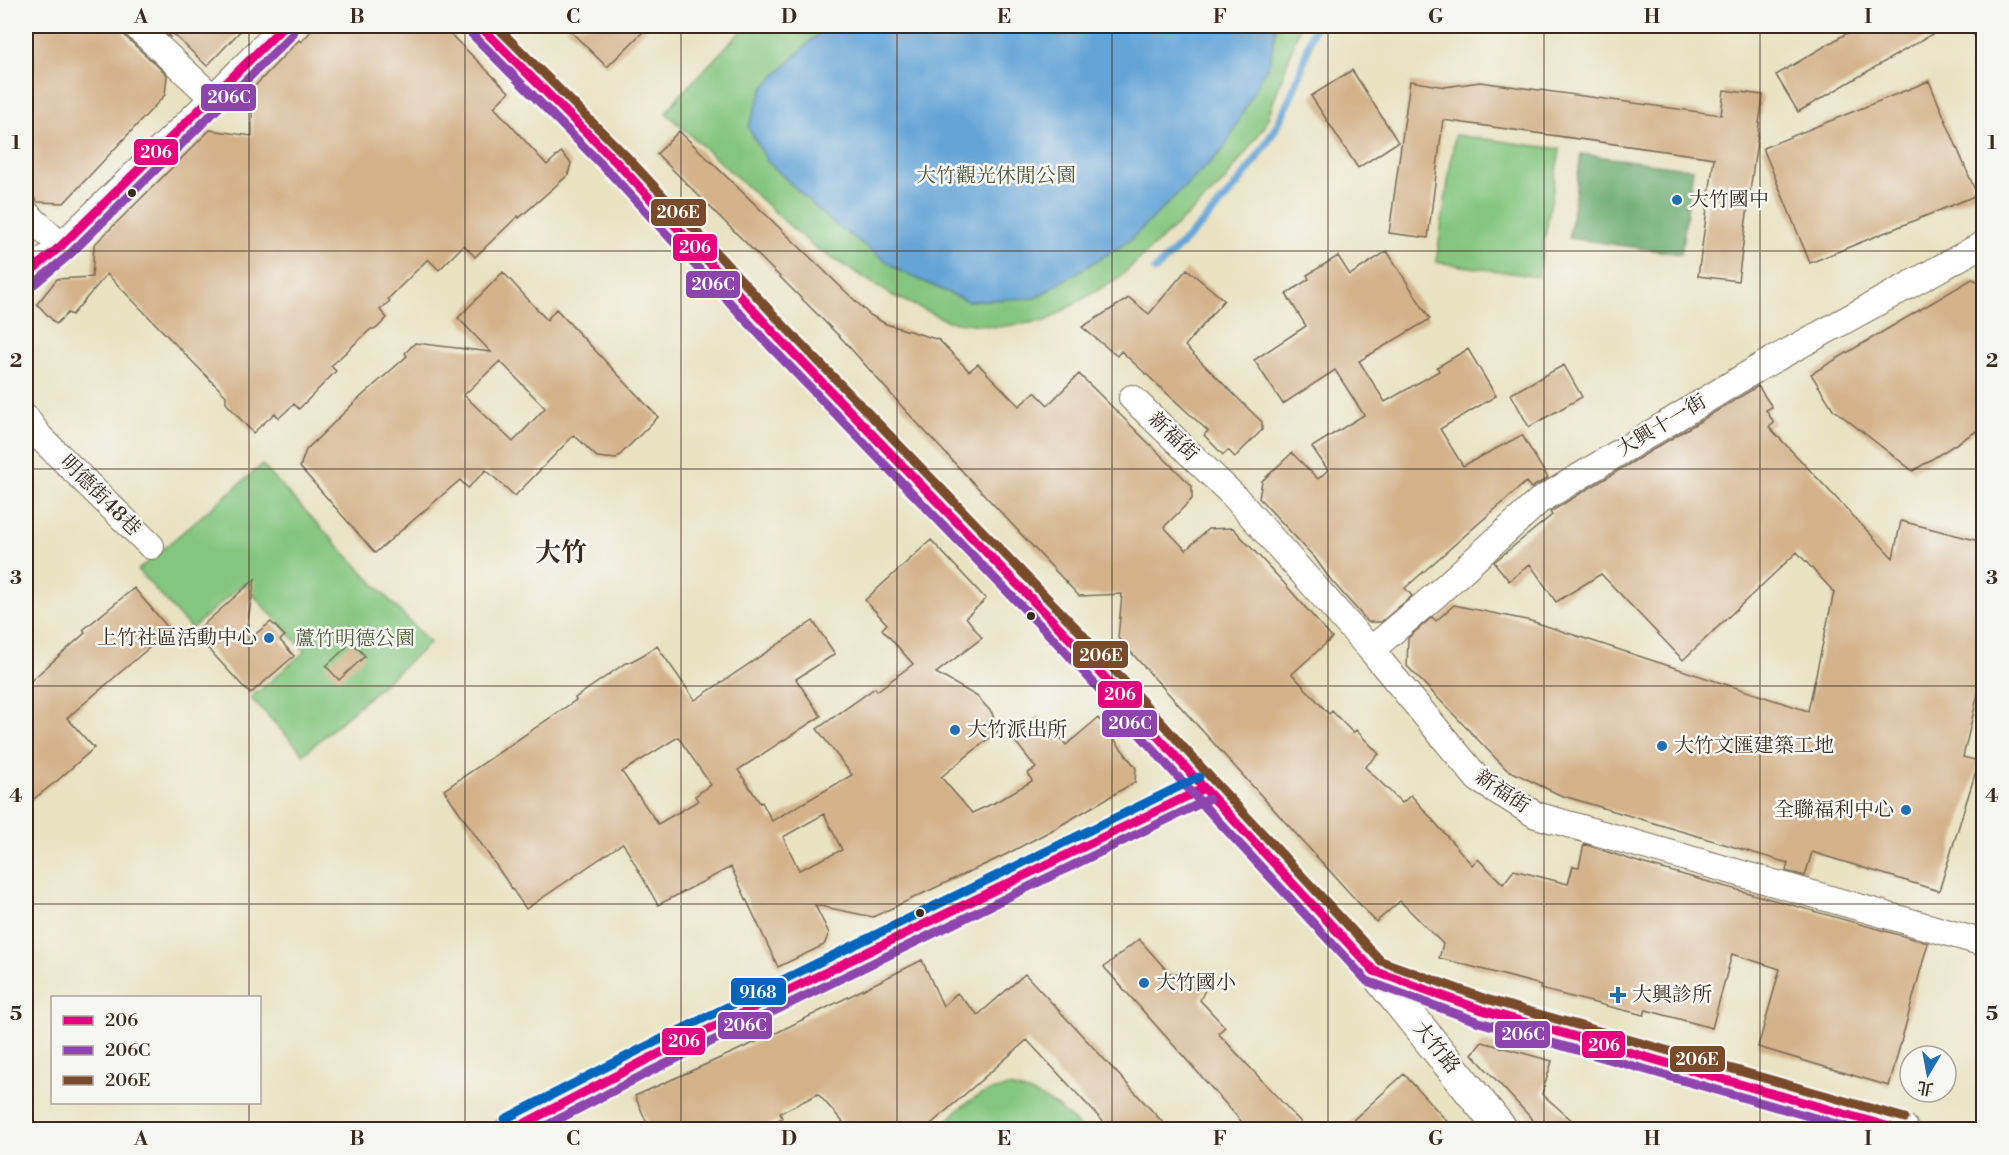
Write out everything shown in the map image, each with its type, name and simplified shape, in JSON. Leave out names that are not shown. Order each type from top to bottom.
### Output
[{"type":"main road","name":"大竹路","points":[[480,26],[620,166],[795,354],[1073,642],[1204,788],[1374,971]]},
{"type":"main road","points":[[1374,971],[1482,1011],[1902,1130]]},
{"type":"street","points":[[136,26],[213,98]]},
{"type":"street","points":[[26,275],[61,246],[284,26]]},
{"type":"street","points":[[26,213],[61,246]]},
{"type":"street","name":"大興十一街","points":[[1371,650],[1438,593],[1539,501],[1760,367],[1983,244]]},
{"type":"street","name":"新福街","points":[[1132,398],[1234,496],[1371,650],[1478,779],[1536,815],[1983,943]]},
{"type":"street","name":"明德街48巷","points":[[26,418],[40,437],[151,546]]},
{"type":"street","points":[[511,1130],[668,1050],[1204,788]]},
{"type":"street","name":"大竹路","points":[[1374,971],[1502,1130]]},
{"type":"green space","name":"大竹觀光休閒公園","points":[[746,26],[1300,26],[1265,126],[1224,182],[1120,277],[1046,321],[997,327],[948,321],[892,295],[812,246],[666,113],[679,96]]},
{"type":"green space","points":[[1455,135],[1560,149],[1538,277],[1436,262]]},
{"type":"green space","points":[[1581,154],[1693,169],[1681,254],[1569,238]]},
{"type":"green space","name":"蘆竹明德公園","points":[[262,465],[430,643],[304,754],[251,698],[305,651],[243,584],[191,629],[138,570]]},
{"type":"green space","points":[[1009,1087],[1031,1093],[1049,1102],[1082,1129],[941,1129],[970,1100],[988,1092]]},
{"type":"water","name":"大竹觀光休閒公園","points":[[826,26],[1276,26],[1270,61],[1224,149],[1128,242],[1035,298],[967,301],[900,271],[828,219],[767,161],[748,127],[763,88]]},
{"type":"building","points":[[26,26],[121,26],[126,37],[167,75],[165,95],[64,203],[38,202],[26,190]]},
{"type":"building","points":[[157,26],[245,26],[207,66],[170,31],[170,37]]},
{"type":"building","points":[[316,26],[442,26],[509,92],[494,107],[547,165],[561,152],[571,163],[568,175],[519,218],[518,216],[475,257],[464,245],[439,270],[428,259],[380,310],[387,318],[376,329],[371,329],[331,366],[336,371],[299,409],[294,404],[279,418],[275,413],[253,433],[226,403],[226,396],[107,274],[72,315],[68,313],[56,324],[37,304],[57,279],[92,277],[94,245],[210,130],[252,136],[252,89],[299,40],[301,42]]},
{"type":"building","points":[[565,26],[649,26],[607,67]]},
{"type":"building","points":[[1859,26],[1946,26],[1798,112],[1776,75]]},
{"type":"building","points":[[1352,70],[1398,142],[1358,168],[1311,96]]},
{"type":"building","points":[[1410,81],[1445,87],[1480,82],[1721,115],[1724,90],[1763,95],[1738,281],[1698,276],[1714,158],[1443,120],[1428,238],[1389,233]]},
{"type":"building","points":[[1929,81],[1977,195],[1810,263],[1763,148]]},
{"type":"building","points":[[679,131],[870,315],[886,324],[939,340],[969,371],[978,364],[1019,406],[1035,392],[1048,405],[1079,374],[1192,486],[1192,499],[1164,527],[1186,550],[1208,529],[1233,528],[1332,638],[1292,674],[1329,714],[1332,711],[1353,733],[1356,730],[1379,754],[1365,767],[1402,803],[1411,795],[1472,865],[1478,859],[1503,884],[1514,870],[1568,884],[1573,866],[1579,867],[1584,844],[1641,863],[1928,943],[1900,1044],[1898,1044],[1898,1053],[1889,1086],[1758,1047],[1780,969],[1732,954],[1712,1028],[1646,1010],[1644,1015],[1540,989],[1541,985],[1439,958],[1443,944],[1400,901],[1376,922],[1118,638],[1122,594],[1079,596],[906,411],[844,341],[657,154]]},
{"type":"building","points":[[1387,251],[1430,319],[1359,361],[1385,402],[1439,371],[1437,367],[1468,349],[1496,396],[1440,429],[1463,466],[1522,435],[1548,478],[1531,488],[1526,482],[1405,588],[1412,596],[1381,622],[1368,622],[1330,579],[1315,558],[1259,498],[1262,481],[1292,453],[1318,479],[1328,470],[1312,447],[1364,415],[1335,370],[1283,404],[1254,360],[1306,326],[1286,294],[1309,279],[1307,275],[1338,256],[1350,275]]},
{"type":"building","points":[[1187,269],[1224,300],[1185,346],[1262,422],[1262,430],[1235,457],[1228,450],[1223,455],[1204,435],[1208,431],[1121,351],[1117,356],[1082,327],[1129,298],[1149,314]]},
{"type":"building","points":[[503,272],[547,320],[556,309],[658,417],[616,459],[597,457],[574,435],[515,496],[486,470],[468,488],[460,480],[375,553],[300,467],[306,450],[407,356],[405,353],[415,343],[491,352],[458,318]],"holes":[[[500,361],[545,408],[513,442],[464,395]]]},
{"type":"building","points":[[1972,279],[1983,283],[1983,427],[1913,471],[1833,409],[1811,374]]},
{"type":"building","points":[[1564,365],[1582,397],[1529,427],[1511,394]]},
{"type":"building","points":[[1758,386],[1772,407],[1766,410],[1774,423],[1769,427],[1893,558],[1901,521],[1983,542],[1983,673],[1963,757],[1979,761],[1939,891],[1812,852],[1805,876],[1786,871],[1788,863],[1560,795],[1506,769],[1407,666],[1408,638],[1432,617],[1436,621],[1454,605],[1531,621],[1808,711],[1834,592],[1797,552],[1683,660],[1601,574],[1556,602],[1530,564],[1509,581],[1494,562],[1552,515],[1550,512]]},
{"type":"building","points":[[931,540],[986,599],[966,617],[982,638],[936,673],[978,697],[992,713],[998,731],[941,777],[972,813],[1032,781],[1028,773],[1036,768],[1011,736],[1037,716],[1042,724],[1047,720],[1066,745],[1098,718],[1136,768],[1135,782],[1005,855],[873,917],[815,905],[829,933],[824,945],[778,967],[731,867],[658,905],[623,843],[526,909],[444,790],[576,700],[575,698],[627,662],[657,646],[695,700],[813,621],[835,654],[796,679],[821,716],[738,770],[760,803],[762,802],[772,821],[852,775],[817,729],[875,688],[877,691],[913,664],[882,629],[887,624],[865,600]],"holes":[[[678,737],[711,785],[695,796],[698,801],[658,824],[622,772]],[[824,814],[842,850],[799,870],[783,837]]]},
{"type":"building","points":[[255,579],[244,643],[271,622],[285,636],[280,640],[294,656],[250,694],[194,633]]},
{"type":"building","points":[[134,588],[170,630],[67,718],[94,748],[26,805],[26,685],[85,633],[83,630]]},
{"type":"building","points":[[352,642],[365,656],[339,680],[326,666]]},
{"type":"building","points":[[1139,939],[1169,973],[1192,976],[1205,990],[1200,1000],[1225,1027],[1218,1033],[1308,1130],[1249,1130],[1104,967]]},
{"type":"building","points":[[922,960],[943,1006],[957,993],[978,1015],[1025,974],[1170,1130],[1111,1130],[1027,1040],[924,1130],[850,1130],[818,1094],[780,1113],[782,1118],[757,1130],[650,1130],[635,1096],[772,1035]]},
{"type":"building","points":[[1482,1042],[1552,1061],[1542,1094],[1583,1130],[1538,1130],[1532,1119],[1472,1054]]},
{"type":"building","points":[[1404,1074],[1455,1130],[1342,1130]]},
{"type":"waterway","points":[[1155,270],[1226,197],[1263,149],[1294,89],[1314,26]]},
{"type":"transit line","name":"206","points":[[26,275],[61,246],[284,26]]},
{"type":"transit line","name":"206","points":[[480,26],[620,166],[778,337],[1073,642],[1204,788],[1374,971],[1482,1010],[1900,1130]]},
{"type":"transit line","name":"206E","points":[[496,26],[628,158],[787,329],[1082,634],[1213,780],[1381,961],[1486,999],[1905,1118]]},
{"type":"transit line","name":"206C","points":[[34,284],[69,255],[293,34]]},
{"type":"transit line","name":"206C","points":[[472,34],[611,174],[769,345],[1064,650],[1195,796],[1367,981],[1479,1022],[1857,1130]]},
{"type":"transit line","name":"9168","points":[[505,1119],[641,1049],[1199,777]]},
{"type":"transit line","name":"206","points":[[512,1130],[646,1060],[1204,788]]},
{"type":"transit line","name":"206C","points":[[538,1130],[651,1071],[1209,799]]},
{"type":"place","name":"大竹國中","points":[[1677,200]]},
{"type":"place","name":"上竹社區活動中心","points":[[269,638]]},
{"type":"place","name":"大竹派出所","points":[[955,730]]},
{"type":"place","name":"大竹文匯建築工地","points":[[1662,746]]},
{"type":"place","name":"全聯福利中心","points":[[1906,810]]},
{"type":"place","name":"大竹國小","points":[[1144,983]]},
{"type":"place","name":"大興診所","points":[[1618,995]]},
{"type":"district","name":"大竹","points":[[561,553]]}]
